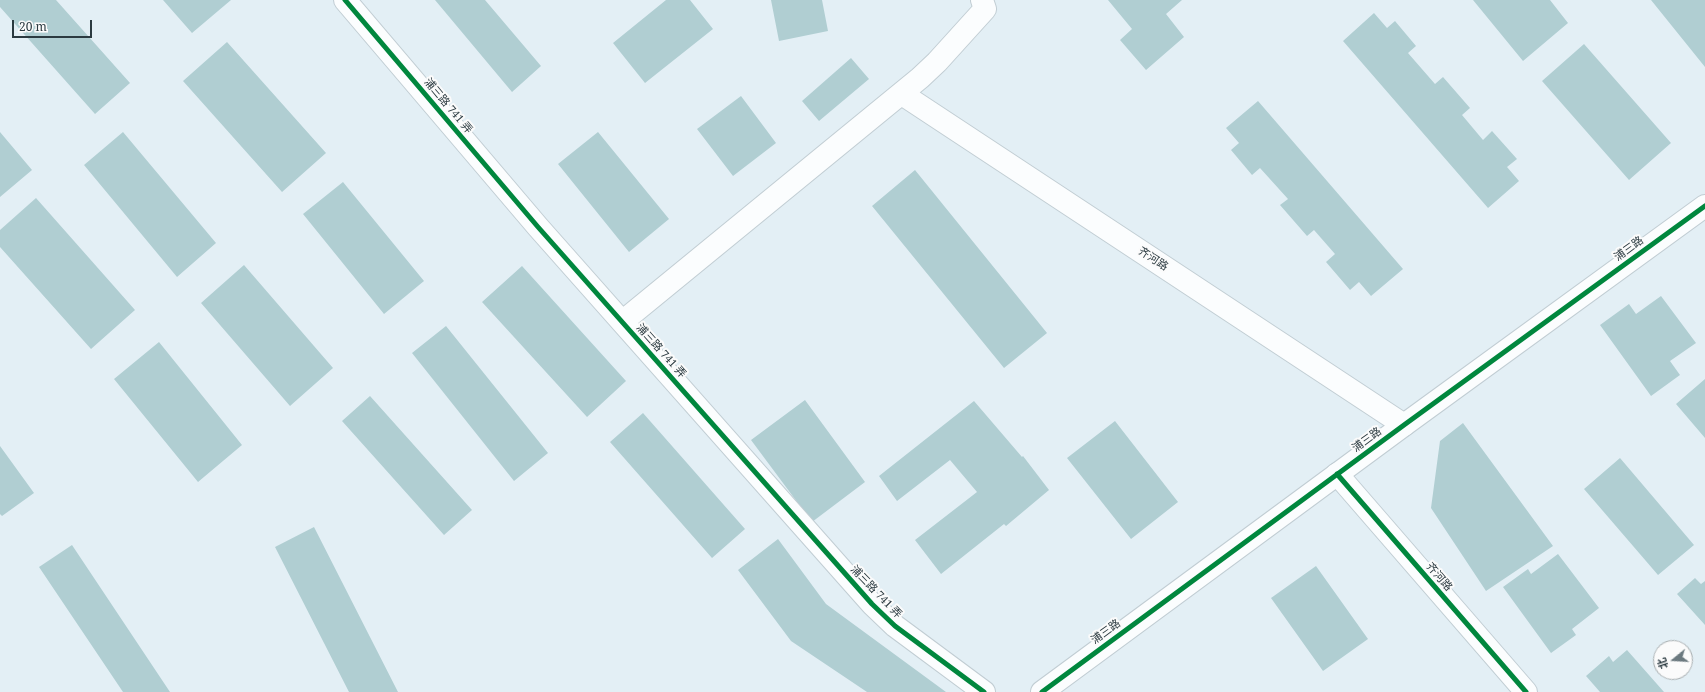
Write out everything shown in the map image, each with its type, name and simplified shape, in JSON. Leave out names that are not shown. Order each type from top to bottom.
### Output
[{"type":"street","name":"浦三路 741 弄","points":[[345,0],[538,227],[884,616],[984,692]]},
{"type":"street","points":[[622,322],[902,94],[937,62],[983,5]]},
{"type":"street","name":"齐河路","points":[[902,94],[1404,425]]},
{"type":"street","name":"浦三路","points":[[1042,692],[1337,474],[1705,206]]},
{"type":"street","name":"齐河路","points":[[1337,474],[1526,692]]},
{"type":"building","points":[[0,0],[56,0],[130,83],[95,114],[0,7]]},
{"type":"building","points":[[163,0],[231,0],[192,33]]},
{"type":"building","points":[[435,0],[485,0],[541,66],[512,92]]},
{"type":"building","points":[[666,0],[690,0],[713,29],[645,83],[613,43]]},
{"type":"building","points":[[771,0],[822,0],[828,31],[779,41]]},
{"type":"building","points":[[1108,0],[1182,0],[1166,14],[1184,37],[1146,70],[1120,40],[1132,29]]},
{"type":"building","points":[[1473,0],[1550,0],[1568,23],[1523,61]]},
{"type":"building","points":[[1651,0],[1705,0],[1705,67]]},
{"type":"building","points":[[1374,13],[1387,28],[1395,21],[1416,46],[1408,53],[1435,84],[1443,77],[1470,108],[1462,115],[1483,140],[1492,131],[1517,159],[1507,167],[1519,181],[1488,208],[1343,41]]},
{"type":"building","points":[[227,42],[326,153],[282,192],[183,81]]},
{"type":"building","points":[[1584,44],[1671,143],[1629,180],[1542,81]]},
{"type":"building","points":[[851,58],[869,79],[819,121],[802,101]]},
{"type":"building","points":[[741,96],[776,143],[733,176],[697,129]]},
{"type":"building","points":[[1258,101],[1403,269],[1371,296],[1359,282],[1350,290],[1326,262],[1335,254],[1314,230],[1307,236],[1280,205],[1288,199],[1260,168],[1252,175],[1231,150],[1239,143],[1226,128]]},
{"type":"building","points":[[0,132],[32,170],[0,197]]},
{"type":"building","points":[[123,132],[216,243],[177,277],[84,165]]},
{"type":"building","points":[[598,132],[669,219],[629,252],[558,164]]},
{"type":"building","points":[[915,170],[1047,333],[1004,368],[872,206]]},
{"type":"building","points":[[343,182],[424,281],[384,314],[303,214]]},
{"type":"building","points":[[36,198],[135,310],[91,349],[0,247],[0,230]]},
{"type":"building","points":[[244,265],[333,368],[290,406],[201,303]]},
{"type":"building","points":[[522,266],[626,381],[587,417],[482,302]]},
{"type":"building","points":[[1661,296],[1696,343],[1670,361],[1680,375],[1651,396],[1600,325],[1629,304],[1636,314]]},
{"type":"building","points":[[446,326],[548,453],[514,481],[412,353]]},
{"type":"building","points":[[159,342],[242,445],[198,482],[114,379]]},
{"type":"building","points":[[1705,379],[1705,438],[1676,404]]},
{"type":"building","points":[[370,396],[472,510],[444,535],[342,421]]},
{"type":"building","points":[[805,400],[865,482],[812,522],[751,440]]},
{"type":"building","points":[[974,401],[1022,457],[1023,456],[1049,490],[1006,526],[1004,524],[941,574],[915,540],[977,492],[950,460],[897,501],[879,476]]},
{"type":"building","points":[[643,413],[745,529],[712,558],[610,442]]},
{"type":"building","points":[[1115,421],[1178,502],[1131,539],[1067,458]]},
{"type":"building","points":[[1463,423],[1553,546],[1486,591],[1431,508],[1440,441]]},
{"type":"building","points":[[0,446],[34,493],[2,516],[0,514]]},
{"type":"building","points":[[1620,458],[1694,545],[1658,575],[1584,489]]},
{"type":"building","points":[[314,527],[398,692],[349,692],[275,547]]},
{"type":"building","points":[[778,539],[826,604],[946,692],[867,692],[791,641],[738,570]]},
{"type":"building","points":[[72,545],[170,692],[123,692],[39,567]]},
{"type":"building","points":[[1558,554],[1599,608],[1572,629],[1576,635],[1551,653],[1503,587],[1528,569],[1531,574]]},
{"type":"building","points":[[1316,566],[1368,639],[1323,671],[1271,598]]},
{"type":"building","points":[[1695,578],[1701,584],[1705,581],[1705,625],[1677,594]]},
{"type":"building","points":[[1627,650],[1664,692],[1600,692],[1586,676],[1609,656],[1613,662]]},
{"type":"cycle path","points":[[345,0],[538,227],[872,604],[895,626],[984,692]]},
{"type":"cycle path","points":[[1042,692],[1404,425],[1705,206]]},
{"type":"cycle path","points":[[1337,474],[1526,692]]}]
